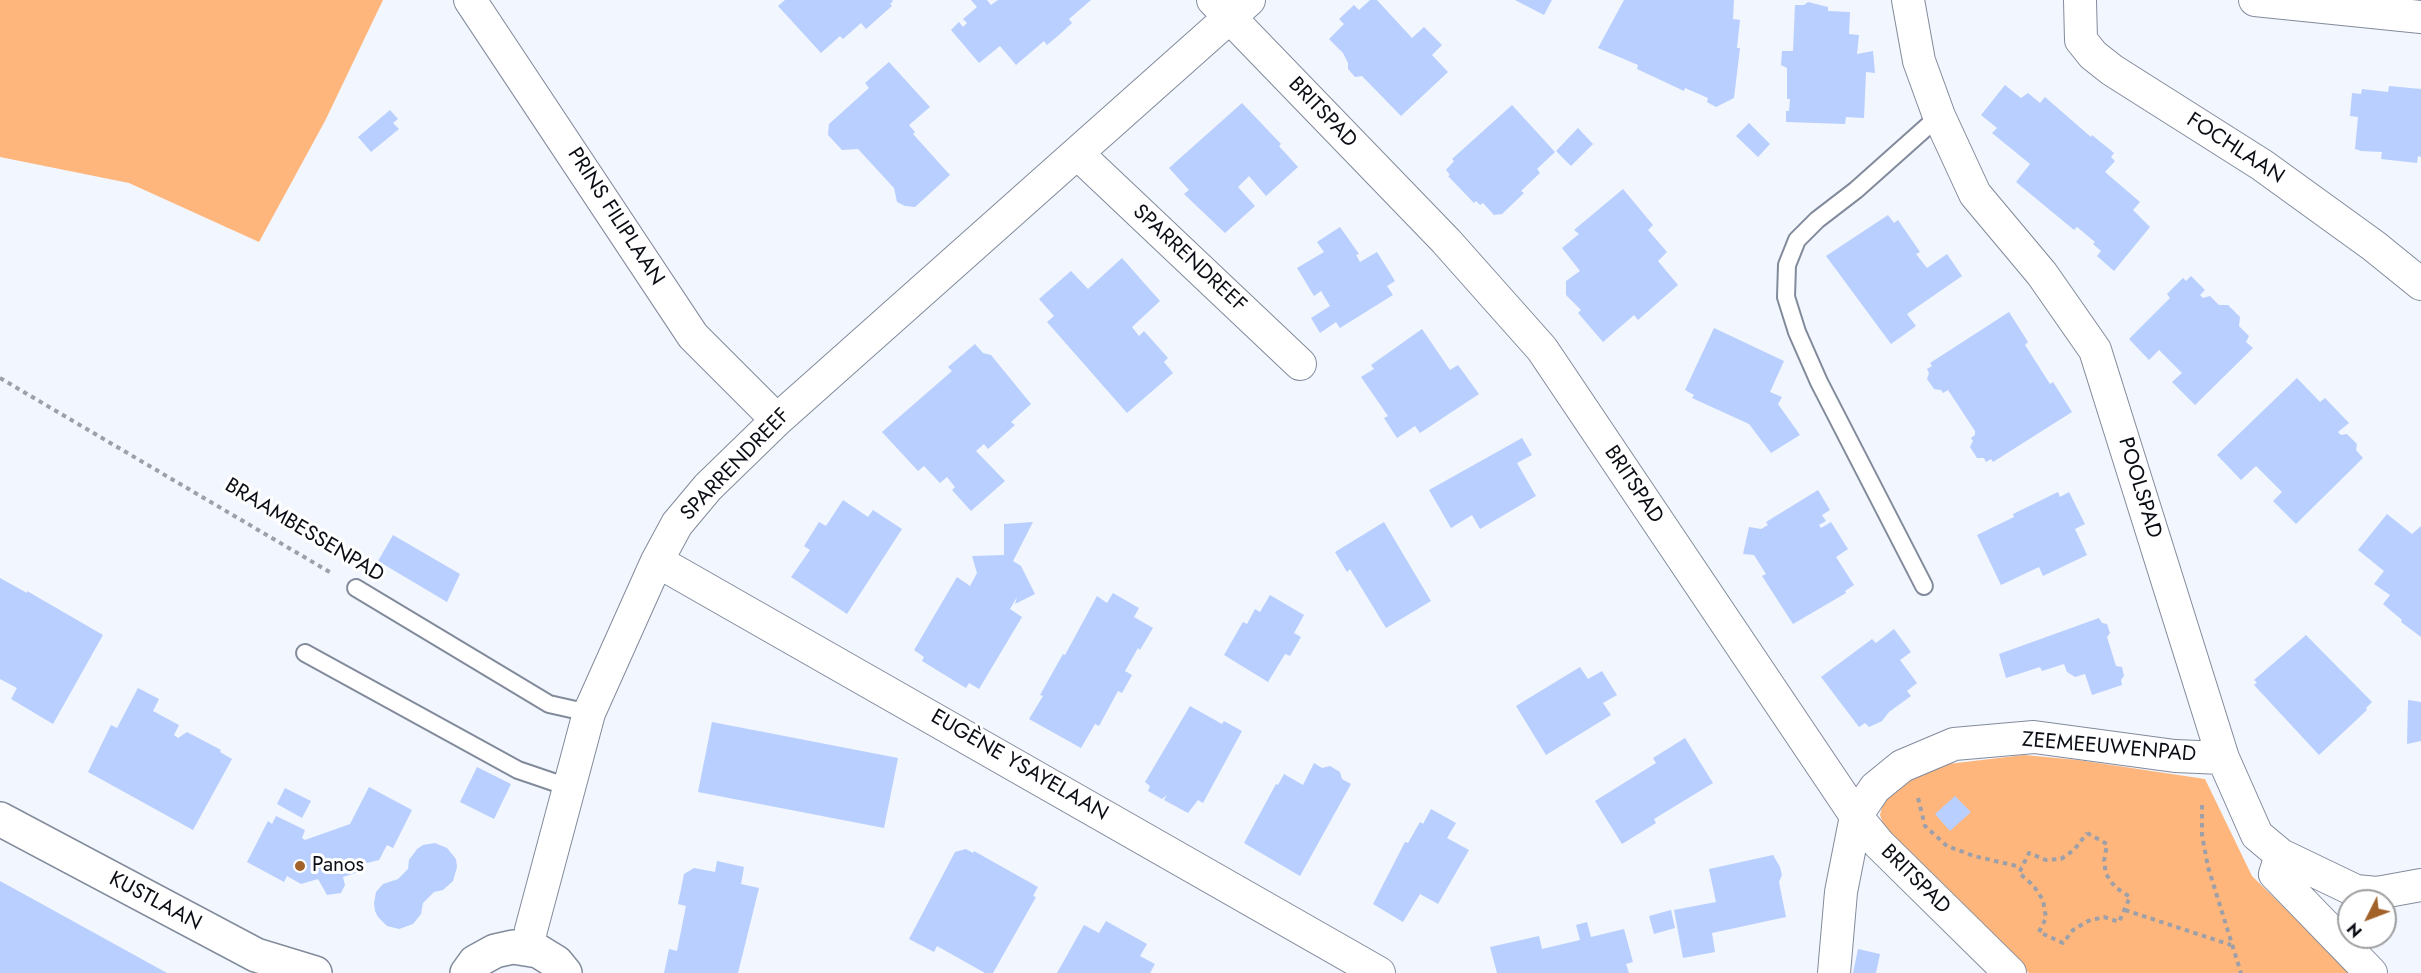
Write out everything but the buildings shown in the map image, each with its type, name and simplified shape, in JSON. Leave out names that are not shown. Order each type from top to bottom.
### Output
[{"type":"street","name":"PRINS FILIPLAAN","points":[[470,0],[693,336],[777,420]]},
{"type":"street","name":"POOLSPAD","points":[[1908,0],[1919,61],[1939,116],[1976,194],[2042,274],[2095,350],[2214,757],[2257,835],[2281,855],[2356,891],[2377,893],[2421,885]]},
{"type":"street","name":"FOCHLAAN","points":[[2080,0],[2081,40],[2093,55],[2112,70],[2262,165],[2374,246],[2421,284]]},
{"type":"street","points":[[2255,0],[2421,17]]},
{"type":"street","name":"SPARRENDREEF","points":[[528,948],[568,787],[590,713],[657,561],[677,524],[708,487],[777,420],[1078,154],[1230,6]]},
{"type":"street","name":"BRITSPAD","points":[[1230,6],[1542,349],[1856,816],[1879,844],[2010,973]]},
{"type":"street","name":"SPARRENDREEF","points":[[1078,154],[1300,364]]},
{"type":"street","name":"EUGÈNE YSAYELAAN","points":[[657,561],[1379,973]]},
{"type":"street","name":"ZEEMEEUWENPAD","points":[[1834,973],[1841,892],[1856,816],[1875,788],[1905,764],[1954,744],[2034,737],[2175,756],[2214,757]]},
{"type":"street","name":"KUSTLAAN","points":[[0,819],[252,964],[315,973]]},
{"type":"street","points":[[2281,855],[2275,874],[2371,973]]},
{"type":"street","points":[[467,973],[475,962],[495,951],[513,947],[538,951],[556,962],[565,973]]},
{"type":"lane","points":[[1924,586],[1819,382],[1797,332],[1786,297],[1787,265],[1797,240],[1817,220],[1856,190],[1939,116]]},
{"type":"lane","name":"BRAAMBESSENPAD","points":[[356,588],[549,704],[590,713]]},
{"type":"lane","points":[[305,653],[518,770],[568,787]]},
{"type":"path","name":"BRAAMBESSENPAD","points":[[0,378],[356,588]]},
{"type":"path","points":[[2214,757],[2202,835],[2208,867],[2241,973]]},
{"type":"path","points":[[1905,764],[1916,790],[1925,826],[1947,846],[1974,856],[2021,867]]},
{"type":"path","points":[[2087,833],[2108,844],[2104,861],[2106,874],[2115,887],[2130,897],[2125,910],[2120,922],[2104,917],[2088,921],[2073,930],[2064,943],[2039,932],[2046,918],[2043,900],[2033,885],[2019,873],[2021,867],[2029,853],[2046,860],[2061,859],[2074,850],[2087,833]]},
{"type":"path","points":[[2125,910],[2231,945]]},
{"type":"shaded area","points":[[0,0],[383,0],[325,121],[259,242],[129,183],[0,157]]},
{"type":"shaded area","points":[[2024,755],[2078,760],[2205,779],[2252,876],[2351,973],[2029,973],[1949,899],[1885,829],[1880,815],[1883,803],[1908,779],[1948,764]]},
{"type":"place","name":"Panos","points":[[300,866]]}]
